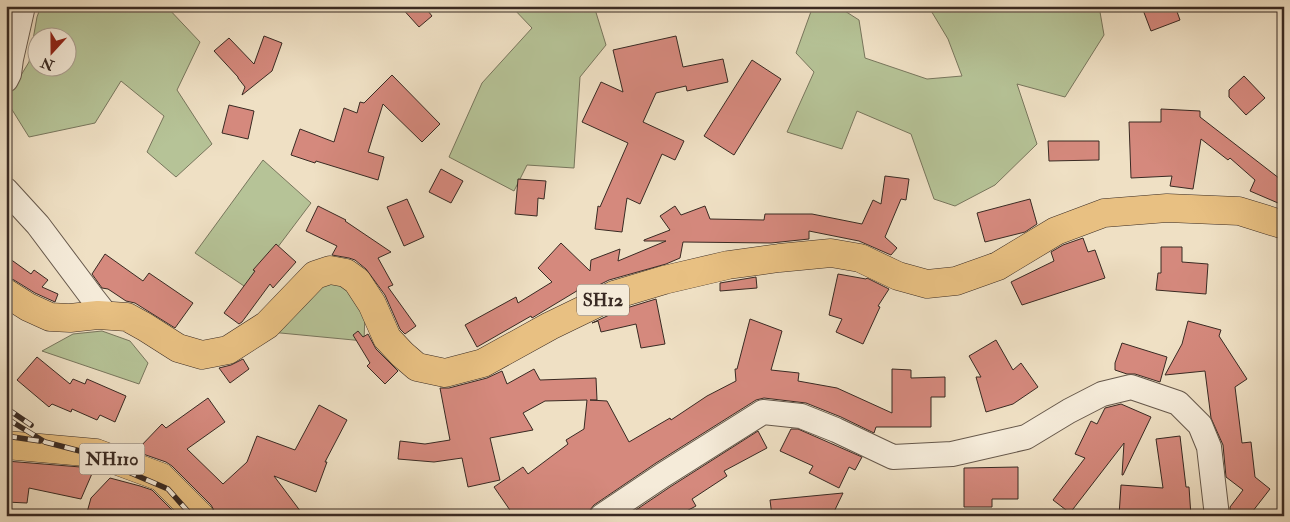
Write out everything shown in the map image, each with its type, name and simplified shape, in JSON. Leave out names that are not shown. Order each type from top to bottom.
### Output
[{"type":"main road","name":"SH12","points":[[6,293],[50,318],[98,315],[127,317],[178,348],[202,355],[228,350],[267,325],[315,275],[330,270],[346,272],[357,281],[372,304],[387,338],[402,354],[417,366],[445,373],[483,363],[550,326],[614,295],[664,280],[728,265],[831,253],[860,258],[898,276],[927,284],[956,281],[998,266],[1056,231],[1104,213],[1167,208],[1239,211],[1284,225]]},
{"type":"main road","name":"NH110","points":[[6,445],[96,453],[161,477],[200,516]]},
{"type":"street","points":[[6,80],[9,74],[23,6]]},
{"type":"street","points":[[6,190],[38,225],[108,316]]},
{"type":"street","points":[[602,516],[664,474],[763,412],[801,416],[893,457],[952,454],[1026,437],[1102,394],[1131,387],[1178,402],[1200,424],[1209,447],[1218,516]]},
{"type":"green space","points":[[41,6],[166,6],[200,42],[177,90],[212,144],[176,177],[147,152],[164,116],[121,81],[95,123],[29,137],[6,100],[28,64],[28,78],[78,78],[78,28],[35,28]]},
{"type":"green space","points":[[511,6],[594,6],[606,45],[580,77],[574,168],[527,165],[514,191],[449,157],[482,83],[532,28]]},
{"type":"green space","points":[[813,6],[837,6],[859,20],[865,58],[927,79],[962,76],[948,39],[930,9],[905,6],[1098,6],[1104,35],[1065,97],[1017,84],[1037,144],[995,185],[955,206],[934,199],[911,134],[857,111],[842,149],[787,132],[814,72],[796,53]]},
{"type":"green space","points":[[263,160],[311,203],[247,288],[195,253]]},
{"type":"green space","points":[[322,282],[344,286],[365,313],[364,341],[270,332]]},
{"type":"green space","points":[[102,331],[130,341],[148,363],[139,384],[42,351],[73,334]]},
{"type":"building","points":[[400,6],[424,6],[432,16],[419,27]]},
{"type":"building","points":[[1154,6],[1175,6],[1180,20],[1151,31],[1143,10]]},
{"type":"building","points":[[264,36],[282,43],[272,71],[242,95],[245,87],[214,51],[229,38],[254,64]]},
{"type":"building","points":[[676,36],[683,67],[723,59],[728,82],[687,91],[686,86],[656,93],[643,122],[684,141],[675,160],[662,154],[640,204],[627,198],[622,232],[595,229],[598,206],[600,207],[628,143],[582,122],[601,82],[623,92],[613,50]]},
{"type":"building","points":[[752,60],[781,79],[734,155],[704,136]]},
{"type":"building","points":[[392,75],[440,124],[422,142],[383,104],[368,152],[384,157],[378,180],[291,155],[300,129],[334,142],[344,108],[357,113],[360,102],[364,103]]},
{"type":"building","points":[[1244,76],[1265,98],[1246,115],[1229,97],[1229,90]]},
{"type":"building","points":[[229,105],[254,111],[248,139],[222,133]]},
{"type":"building","points":[[1161,109],[1200,111],[1200,117],[1284,182],[1284,189],[1278,203],[1250,191],[1255,180],[1230,158],[1228,160],[1201,139],[1193,189],[1170,186],[1172,176],[1131,178],[1129,122],[1161,122]]},
{"type":"building","points":[[1048,141],[1099,141],[1099,160],[1049,161]]},
{"type":"building","points":[[441,169],[463,181],[451,203],[429,192]]},
{"type":"building","points":[[885,176],[909,179],[906,200],[901,199],[885,237],[897,248],[891,255],[859,241],[809,231],[809,239],[771,243],[683,242],[680,258],[666,264],[609,280],[581,294],[580,289],[532,318],[531,316],[477,347],[465,325],[516,297],[518,303],[552,282],[538,268],[561,243],[590,271],[591,260],[620,249],[618,261],[666,241],[644,240],[670,230],[660,216],[675,206],[681,215],[705,206],[710,219],[764,220],[765,214],[812,214],[862,224],[873,200],[881,204]]},
{"type":"building","points":[[518,179],[546,181],[544,199],[538,198],[537,216],[515,214]]},
{"type":"building","points":[[407,199],[424,237],[404,246],[387,207]]},
{"type":"building","points":[[1030,199],[1037,224],[1025,232],[985,242],[977,213]]},
{"type":"building","points":[[318,206],[346,220],[391,252],[378,258],[393,285],[388,287],[416,326],[405,334],[400,329],[385,295],[366,269],[355,260],[332,255],[337,246],[306,231]]},
{"type":"building","points":[[1083,238],[1088,252],[1095,250],[1105,278],[1022,305],[1011,282],[1054,261],[1051,252],[1063,245]]},
{"type":"building","points":[[276,244],[296,262],[273,288],[270,284],[239,324],[224,313],[255,271],[253,270]]},
{"type":"building","points":[[1161,247],[1182,247],[1182,262],[1208,264],[1206,294],[1156,290],[1158,273],[1161,273]]},
{"type":"building","points":[[105,254],[143,281],[149,273],[193,303],[175,328],[135,303],[126,301],[108,289],[102,288],[92,274]]},
{"type":"building","points":[[6,256],[31,274],[34,270],[48,280],[42,287],[58,294],[55,302],[6,277]]},
{"type":"building","points":[[838,274],[867,278],[889,289],[878,306],[880,307],[863,344],[836,332],[842,319],[829,315]]},
{"type":"building","points":[[756,277],[757,288],[720,291],[720,283]]},
{"type":"building","points":[[656,299],[665,344],[641,348],[636,324],[601,332],[598,321],[592,323],[620,310]]},
{"type":"building","points":[[750,319],[782,331],[771,370],[799,373],[798,381],[837,388],[892,413],[892,369],[911,370],[911,378],[945,377],[945,397],[931,397],[931,427],[876,427],[874,433],[806,403],[764,398],[756,400],[656,463],[594,505],[588,516],[514,516],[494,487],[523,467],[528,474],[568,444],[566,440],[584,429],[587,400],[545,401],[523,413],[533,430],[490,438],[500,480],[468,487],[462,458],[434,462],[398,459],[400,441],[425,444],[450,440],[440,388],[449,388],[487,378],[502,371],[507,384],[534,369],[540,380],[596,378],[597,400],[590,400],[607,401],[629,442],[670,418],[671,420],[707,396],[736,381],[735,369],[737,369]]},
{"type":"building","points":[[1188,321],[1221,330],[1219,336],[1247,379],[1235,387],[1242,443],[1251,442],[1255,477],[1270,489],[1249,516],[1231,516],[1230,507],[1243,490],[1226,477],[1223,445],[1211,418],[1205,371],[1165,375],[1182,344]]},
{"type":"building","points":[[358,331],[363,337],[368,334],[376,349],[398,371],[385,384],[367,366],[370,363],[353,335]]},
{"type":"building","points":[[996,340],[1013,370],[1021,363],[1038,387],[1013,404],[986,412],[976,377],[981,377],[969,356]]},
{"type":"building","points":[[1122,343],[1167,357],[1160,382],[1115,370],[1115,363]]},
{"type":"building","points":[[37,357],[70,384],[73,379],[85,384],[87,379],[126,396],[115,422],[100,415],[97,420],[72,409],[71,412],[52,404],[49,407],[17,380]]},
{"type":"building","points":[[243,359],[249,369],[230,383],[219,368]]},
{"type":"building","points":[[208,398],[225,422],[187,449],[223,484],[247,462],[257,436],[295,450],[319,405],[347,420],[325,462],[327,462],[316,492],[274,476],[304,516],[215,516],[211,505],[172,466],[143,454],[138,449],[162,424],[166,428]]},
{"type":"building","points":[[1121,404],[1151,417],[1123,475],[1124,443],[1070,513],[1053,500],[1085,458],[1075,454],[1091,421],[1097,424],[1105,408]]},
{"type":"building","points":[[791,429],[798,429],[862,457],[855,470],[849,467],[839,488],[809,473],[813,466],[780,451]]},
{"type":"building","points":[[758,431],[767,448],[724,471],[727,476],[692,499],[696,506],[677,516],[627,516],[670,487]]},
{"type":"building","points":[[1180,436],[1186,487],[1189,487],[1191,516],[1119,516],[1121,485],[1163,488],[1156,439]]},
{"type":"building","points":[[6,461],[94,469],[81,499],[29,488],[27,503],[6,502]]},
{"type":"building","points":[[1018,467],[1018,499],[992,499],[992,507],[964,507],[964,468]]},
{"type":"building","points":[[110,478],[152,490],[178,516],[86,516],[91,498]]},
{"type":"building","points":[[843,493],[832,516],[772,516],[770,500]]},
{"type":"railway","points":[[6,408],[31,425]]},
{"type":"railway","points":[[6,418],[45,442],[80,451],[168,489],[192,516]]},
{"type":"railway","points":[[6,436],[40,441]]}]
